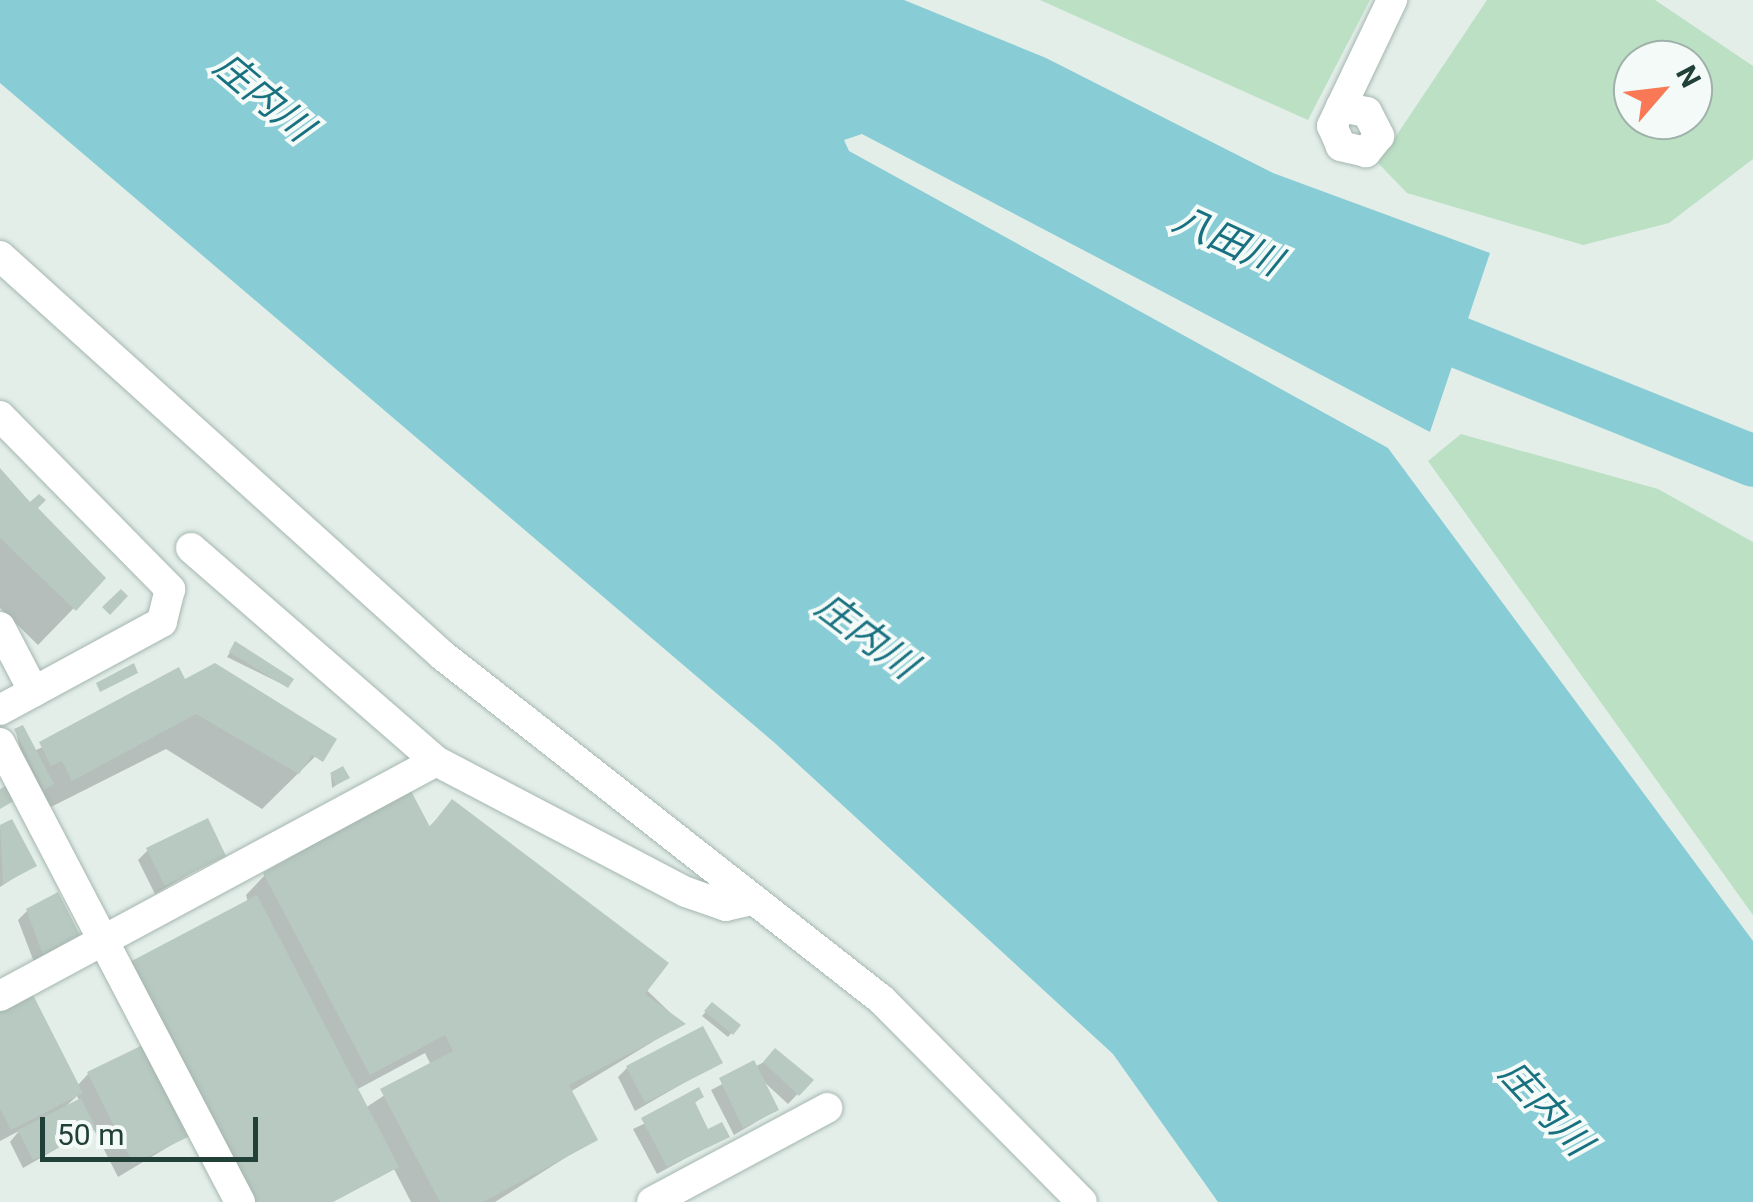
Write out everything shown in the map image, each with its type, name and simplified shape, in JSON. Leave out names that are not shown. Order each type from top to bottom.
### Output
[{"type":"street","points":[[1341,108],[1392,0]]},
{"type":"street","points":[[0,256],[427,642],[882,1000],[1082,1202]]},
{"type":"street","points":[[0,416],[170,589],[162,622],[0,710]]},
{"type":"street","points":[[190,548],[436,761],[686,892],[726,906],[752,900]]},
{"type":"street","points":[[0,628],[34,692]]},
{"type":"street","points":[[0,743],[240,1202]]},
{"type":"street","points":[[0,996],[436,761]]},
{"type":"street","points":[[652,1202],[827,1108]]},
{"type":"green space","points":[[1040,0],[1370,0],[1308,120]]},
{"type":"green space","points":[[1487,0],[1655,0],[1753,66],[1753,159],[1669,223],[1583,245],[1407,193],[1378,163]]},
{"type":"green space","points":[[1461,434],[1658,489],[1753,542],[1753,915],[1428,461]]},
{"type":"water","points":[[0,0],[904,0],[1046,58],[1273,173],[1490,253],[1430,432],[862,134],[844,140],[849,151],[1388,448],[1753,941],[1753,1202],[1218,1202],[1113,1054],[776,744],[0,83]]},
{"type":"building","points":[[0,468],[30,502],[39,494],[46,500],[38,508],[106,578],[76,611],[0,538]]},
{"type":"building","points":[[121,589],[128,596],[110,615],[102,607]]},
{"type":"building","points":[[235,641],[294,679],[288,688],[229,652]]},
{"type":"building","points":[[134,663],[138,673],[100,692],[96,683]]},
{"type":"building","points":[[215,663],[337,739],[323,762],[312,755],[299,774],[196,714],[72,781],[62,761],[51,766],[39,742],[179,667],[185,679]]},
{"type":"building","points":[[23,725],[54,784],[44,790],[14,729]]},
{"type":"building","points":[[343,766],[350,778],[336,785],[330,773]]},
{"type":"building","points":[[9,784],[17,799],[0,809],[0,789]]},
{"type":"building","points":[[410,789],[430,827],[452,799],[669,963],[645,994],[686,1024],[569,1085],[598,1140],[483,1202],[440,1202],[380,1089],[453,1051],[445,1035],[370,1075],[263,873]]},
{"type":"building","points":[[208,818],[226,856],[165,886],[146,848]]},
{"type":"building","points":[[12,819],[37,866],[3,884],[0,825]]},
{"type":"building","points":[[58,892],[80,935],[43,955],[26,909]]},
{"type":"building","points":[[257,895],[399,1167],[333,1202],[253,1202],[126,964]]},
{"type":"building","points":[[30,989],[83,1093],[11,1130],[0,1109],[0,1005]]},
{"type":"building","points":[[712,1002],[741,1025],[733,1035],[704,1011]]},
{"type":"building","points":[[703,1026],[723,1063],[645,1103],[626,1066]]},
{"type":"building","points":[[151,1041],[196,1133],[133,1164],[87,1072]]},
{"type":"building","points":[[775,1048],[814,1080],[799,1096],[763,1062]]},
{"type":"building","points":[[754,1060],[779,1110],[743,1128],[719,1078]]},
{"type":"building","points":[[699,1087],[704,1097],[695,1102],[708,1129],[722,1122],[730,1137],[667,1167],[641,1118]]},
{"type":"building","points":[[81,1098],[96,1129],[33,1160],[18,1130]]},
{"type":"waterway","points":[[1393,316],[1753,461]]},
{"type":"water label","name":"庄内川","points":[[263,97]]},
{"type":"water label","name":"八田川","points":[[1227,241]]},
{"type":"water label","name":"庄内川","points":[[866,636]]},
{"type":"water label","name":"庄内川","points":[[1545,1108]]}]
